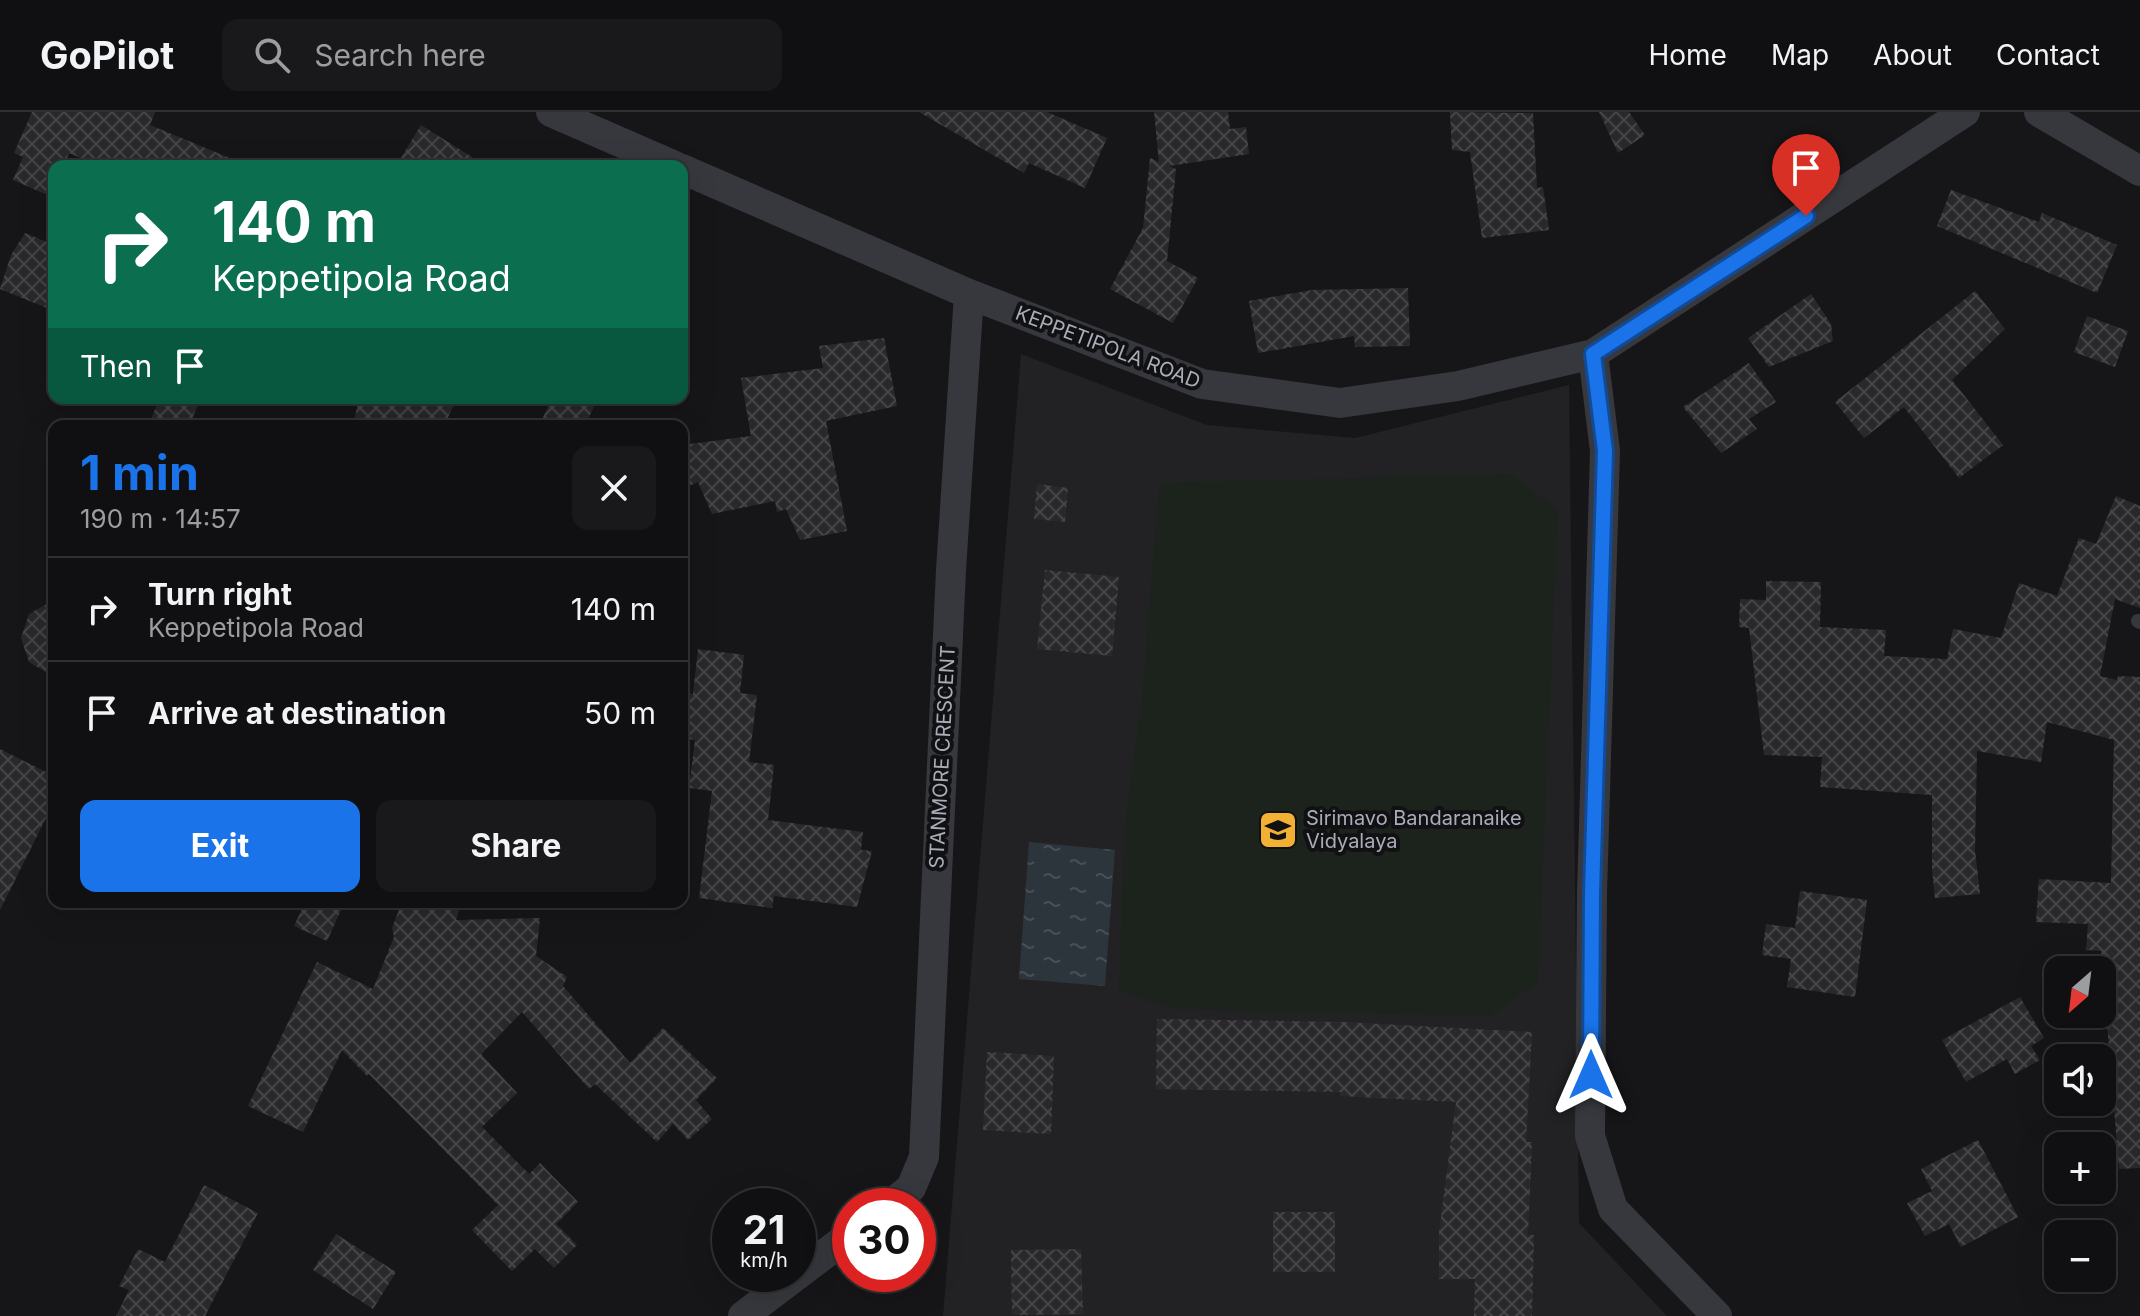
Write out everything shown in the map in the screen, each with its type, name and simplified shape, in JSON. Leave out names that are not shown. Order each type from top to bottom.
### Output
[{"type":"street","points":[[551,112],[661,160]]},
{"type":"street","name":"KEPPETIPOLA ROAD","points":[[688,172],[969,294],[1202,384],[1340,403],[1458,386],[1593,354],[1965,112]]},
{"type":"street","points":[[2039,112],[2140,171]]},
{"type":"street","name":"STANMORE CRESCENT","points":[[911,1188],[924,1157],[951,570],[969,294]]},
{"type":"street","points":[[1593,354],[1605,451],[1592,893],[1590,1136],[1613,1209],[1717,1316]]},
{"type":"street","points":[[743,1316],[832,1249]]},
{"type":"shaded area","name":"Sirimavo Bandaranaike Vidyalaya","points":[[1021,354],[1207,425],[1355,438],[1569,385],[1579,1223],[1667,1316],[943,1316]]},
{"type":"shaded area","points":[[1509,474],[1558,509],[1538,983],[1490,1016],[1172,1009],[1119,991],[1124,835],[1143,688],[1159,483]]},
{"type":"water","points":[[1029,842],[1115,850],[1105,986],[1019,979]]},
{"type":"building","points":[[32,112],[155,112],[150,125],[235,160],[85,160],[69,153],[66,160],[48,160],[48,190],[45,194],[13,180],[23,157],[14,153]]},
{"type":"building","points":[[919,112],[1047,112],[1107,138],[1085,188],[1029,163],[1024,173]]},
{"type":"building","points":[[1154,112],[1228,112],[1230,129],[1246,127],[1249,154],[1169,166],[1176,169],[1167,261],[1198,278],[1173,323],[1110,289],[1143,228],[1150,158],[1159,162]]},
{"type":"building","points":[[1450,112],[1533,113],[1537,188],[1543,187],[1549,230],[1482,238],[1470,152],[1452,150]]},
{"type":"building","points":[[1599,112],[1629,112],[1645,135],[1618,153]]},
{"type":"building","points":[[421,125],[476,160],[400,160]]},
{"type":"building","points":[[1951,190],[2039,222],[2042,213],[2117,245],[2097,293],[1937,226]]},
{"type":"building","points":[[25,233],[48,243],[48,309],[0,289],[11,255]]},
{"type":"building","points":[[1408,288],[1410,346],[1355,347],[1354,336],[1258,353],[1249,301],[1312,290]]},
{"type":"building","points":[[1975,291],[2005,329],[1952,380],[2003,445],[1959,478],[1904,407],[1864,438],[1835,402]]},
{"type":"building","points":[[1811,294],[1831,324],[1833,341],[1769,367],[1748,338]]},
{"type":"building","points":[[2087,316],[2128,331],[2115,367],[2074,352]]},
{"type":"building","points":[[884,338],[897,406],[826,421],[847,531],[800,540],[786,509],[777,512],[775,501],[712,514],[698,482],[689,486],[688,444],[751,436],[741,378],[823,368],[819,346]]},
{"type":"building","points":[[1749,363],[1776,402],[1749,419],[1757,429],[1721,453],[1683,407]]},
{"type":"building","points":[[157,404],[198,404],[192,420],[151,420]]},
{"type":"building","points":[[358,404],[454,404],[447,420],[354,420]]},
{"type":"building","points":[[549,404],[595,404],[588,420],[542,420]]},
{"type":"building","points":[[1037,484],[1068,488],[1065,522],[1034,519]]},
{"type":"building","points":[[2116,496],[2140,506],[2140,608],[2115,599],[2100,676],[2117,680],[2118,676],[2140,677],[2140,1168],[2119,1169],[2115,1116],[2116,1044],[2109,1044],[2107,1028],[2116,1028],[2116,956],[2101,956],[2101,951],[2086,950],[2088,924],[2036,922],[2039,879],[2111,883],[2114,740],[2047,722],[2041,762],[1977,751],[1975,850],[1980,894],[1935,898],[1932,795],[1820,787],[1822,757],[1764,755],[1749,628],[1739,627],[1740,599],[1766,600],[1766,581],[1821,582],[1820,627],[1886,630],[1884,656],[1947,659],[1953,629],[2001,638],[2019,583],[2057,596],[2079,538],[2096,544]]},
{"type":"building","points":[[1045,570],[1119,577],[1112,656],[1037,649]]},
{"type":"building","points":[[48,603],[48,673],[29,662],[21,638],[29,614]]},
{"type":"building","points":[[698,649],[744,655],[740,693],[757,695],[749,762],[774,765],[768,820],[863,832],[861,850],[872,851],[857,907],[774,896],[772,908],[699,898],[712,791],[689,788],[695,740],[688,739],[688,693],[693,694]]},
{"type":"building","points":[[0,749],[48,773],[48,814],[0,910]]},
{"type":"building","points":[[1800,891],[1867,900],[1855,997],[1787,987],[1791,959],[1762,955],[1766,924],[1795,928]]},
{"type":"building","points":[[302,908],[341,910],[327,941],[294,926]]},
{"type":"building","points":[[400,908],[460,908],[456,920],[540,918],[536,956],[567,977],[563,986],[630,1063],[663,1028],[717,1078],[696,1100],[712,1119],[688,1140],[673,1124],[657,1142],[595,1084],[589,1089],[522,1012],[481,1054],[517,1093],[482,1127],[529,1174],[540,1163],[578,1202],[556,1224],[577,1245],[554,1268],[535,1249],[512,1271],[472,1230],[498,1205],[342,1050],[303,1132],[248,1106],[317,962],[373,989],[394,937],[392,928]]},
{"type":"building","points":[[2020,997],[2044,1038],[2031,1046],[2040,1060],[2015,1074],[2007,1059],[1966,1082],[1942,1040]]},
{"type":"building","points":[[1157,1019],[1344,1022],[1532,1032],[1526,1142],[1532,1142],[1528,1235],[1534,1235],[1532,1316],[1474,1316],[1475,1279],[1439,1279],[1439,1232],[1456,1102],[1340,1096],[1341,1092],[1156,1089]]},
{"type":"building","points":[[987,1052],[1054,1056],[1051,1134],[983,1130]]},
{"type":"building","points":[[1978,1140],[2018,1217],[1961,1247],[1949,1224],[1925,1236],[1907,1203],[1932,1191],[1921,1169]]},
{"type":"building","points":[[204,1185],[258,1213],[205,1316],[116,1316],[129,1290],[119,1286],[138,1249],[165,1262]]},
{"type":"building","points":[[1273,1212],[1335,1212],[1335,1272],[1273,1272]]},
{"type":"building","points":[[336,1234],[396,1272],[373,1309],[313,1270]]},
{"type":"building","points":[[1081,1249],[1083,1314],[1012,1315],[1011,1250]]},
{"type":"place","name":"Sirimavo Bandaranaike Vidyalaya","points":[[1278,830]]},
{"type":"route","points":[[1591,1075],[1592,893],[1605,451],[1593,354],[1806,216]]}]
